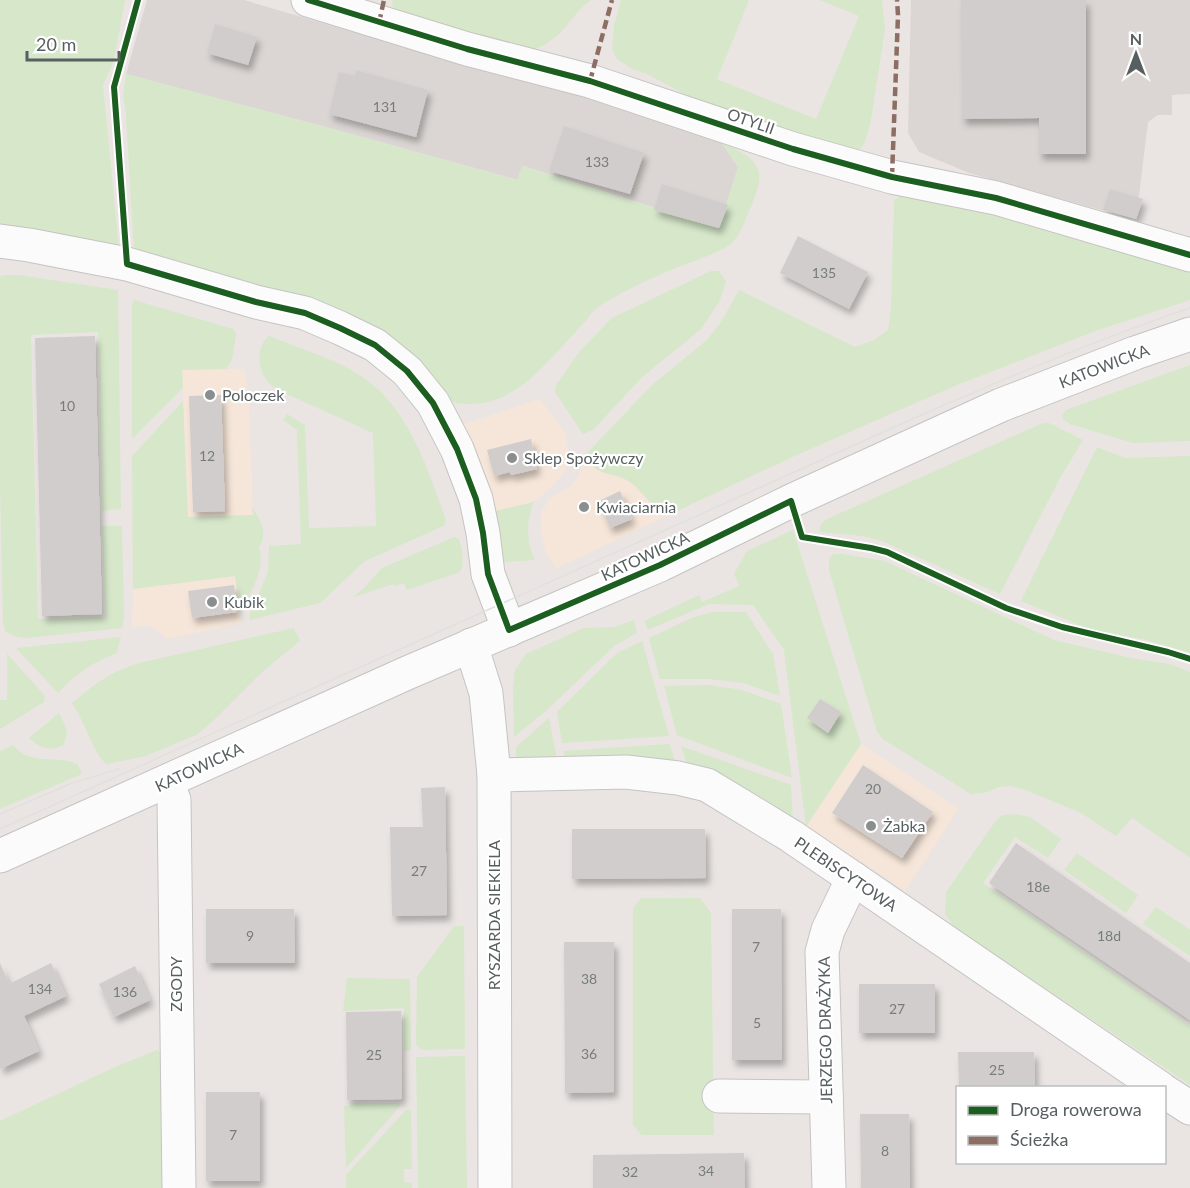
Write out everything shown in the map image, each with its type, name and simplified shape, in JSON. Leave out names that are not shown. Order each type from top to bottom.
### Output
[{"type":"street","name":"OTYLII","points":[[308,0],[467,49],[590,81],[793,149],[892,177],[996,198],[1190,255]]},
{"type":"street","points":[[0,241],[127,264],[304,314],[375,345],[406,371],[433,403],[457,449],[476,499],[488,574],[509,630]]},
{"type":"street","name":"KATOWICKA","points":[[0,856],[471,645],[660,565],[872,463],[1001,405],[1190,334]]},
{"type":"street","name":"RYSZARDA SIEKIELA","points":[[471,645],[486,693],[494,775],[495,1188]]},
{"type":"street","name":"PLEBISCYTOWA","points":[[494,775],[626,772],[678,778],[707,785],[791,836],[1157,1086]]},
{"type":"street","name":"ZGODY","points":[[167,783],[174,800],[179,1188]]},
{"type":"street","name":"JERZEGO DRAŻYKA","points":[[829,1188],[822,952],[828,930],[853,878]]},
{"type":"street","points":[[1166,1091],[1190,1108]]},
{"type":"street","points":[[719,1096],[826,1097]]},
{"type":"shaded area","points":[[147,0],[244,0],[548,84],[721,142],[738,167],[719,228],[523,166],[518,180],[126,74]]},
{"type":"shaded area","points":[[911,0],[1190,0],[1190,94],[1172,95],[1172,115],[1158,115],[1148,122],[1139,196],[1133,219],[969,173],[919,152],[908,133]]},
{"type":"shaded area","points":[[244,369],[249,398],[253,515],[188,517],[182,370]]},
{"type":"shaded area","points":[[540,399],[565,433],[569,456],[568,467],[557,482],[534,502],[487,513],[457,427]]},
{"type":"shaded area","points":[[586,457],[591,465],[604,473],[632,483],[648,501],[668,511],[677,511],[557,568],[547,556],[541,534],[541,512],[550,498],[571,486]]},
{"type":"shaded area","points":[[236,576],[241,623],[167,639],[152,626],[132,627],[133,589]]},
{"type":"shaded area","points":[[861,744],[959,809],[905,891],[807,826]]},
{"type":"green space","points":[[0,0],[125,0],[114,60],[103,85],[119,250],[0,229]]},
{"type":"green space","points":[[392,0],[591,0],[552,40],[532,50],[394,16]]},
{"type":"green space","points":[[621,0],[749,0],[717,79],[816,119],[859,16],[820,0],[882,0],[885,29],[871,120],[865,142],[860,149],[851,151],[798,138],[694,99],[647,74],[632,69],[616,58],[612,49],[614,25]]},
{"type":"green space","points":[[126,74],[517,180],[522,166],[719,228],[738,167],[721,142],[753,161],[758,168],[758,185],[740,232],[727,246],[648,280],[597,308],[541,369],[510,393],[493,401],[474,404],[453,402],[426,367],[373,325],[299,300],[134,252],[123,95]]},
{"type":"green space","points":[[909,192],[1190,268],[1190,300],[1098,330],[957,385],[799,454],[677,511],[667,511],[654,506],[630,482],[601,471],[590,464],[586,457],[588,452],[653,384],[707,340],[721,322],[739,290],[855,347],[874,340],[888,330],[891,309],[894,200]]},
{"type":"green space","points":[[711,271],[719,271],[726,282],[719,302],[701,329],[641,378],[594,429],[583,434],[555,392],[556,385],[580,351],[612,318]]},
{"type":"green space","points":[[7,275],[118,290],[121,509],[102,511],[98,332],[31,335],[38,619],[105,617],[102,526],[122,526],[124,616],[122,628],[26,638],[6,632],[3,623],[0,276]]},
{"type":"green space","points":[[134,300],[233,329],[236,334],[232,360],[226,369],[182,370],[183,388],[132,439],[132,304]]},
{"type":"green space","points":[[269,336],[339,364],[378,389],[392,405],[415,441],[446,520],[445,525],[365,561],[320,603],[250,620],[250,614],[268,572],[269,546],[301,544],[297,430],[283,420],[287,414],[305,425],[309,528],[376,526],[373,433],[282,392],[270,384],[262,373],[259,360],[261,346]]},
{"type":"green space","points":[[1190,365],[1190,441],[1133,443],[1070,424],[1063,419],[1062,415],[1066,410]]},
{"type":"green space","points":[[183,401],[188,517],[253,515],[252,507],[262,527],[259,573],[240,613],[235,576],[133,589],[132,456]]},
{"type":"green space","points":[[1043,423],[1049,423],[1083,440],[1059,480],[1000,594],[882,541],[863,536],[819,532],[821,524],[827,519]]},
{"type":"green space","points":[[1097,447],[1125,458],[1190,456],[1190,653],[1143,639],[1092,630],[1021,601]]},
{"type":"green space","points":[[534,502],[528,531],[535,560],[506,562],[493,566],[487,513]]},
{"type":"green space","points":[[793,530],[861,744],[806,826],[784,650],[753,605],[709,604],[648,630],[644,621],[699,595],[702,602],[739,586],[734,574],[747,551]]},
{"type":"green space","points":[[454,537],[459,539],[462,551],[460,572],[407,590],[404,583],[395,586],[394,584],[353,597],[382,568]]},
{"type":"green space","points":[[833,554],[885,561],[1054,640],[1131,658],[1170,664],[1190,672],[1190,858],[1132,818],[1116,836],[1081,813],[1023,789],[1011,786],[998,787],[989,792],[971,794],[884,740],[877,732],[829,570],[829,559]]},
{"type":"green space","points":[[712,612],[746,612],[773,654],[780,696],[744,683],[710,679],[660,679],[649,638],[694,617]]},
{"type":"green space","points":[[634,620],[637,633],[614,646],[549,708],[514,737],[515,670],[526,654],[584,628],[614,627]]},
{"type":"green space","points":[[294,628],[300,641],[262,672],[211,723],[196,735],[146,756],[107,764],[98,754],[72,703],[103,679],[139,663]]},
{"type":"green space","points":[[121,637],[117,653],[85,669],[58,693],[16,648]]},
{"type":"green space","points":[[642,641],[669,736],[562,743],[557,712],[617,653]]},
{"type":"green space","points":[[7,654],[45,696],[44,702],[0,729],[0,700],[7,700]]},
{"type":"green space","points":[[709,685],[742,690],[781,704],[792,778],[677,735],[664,686]]},
{"type":"green space","points":[[59,713],[67,730],[64,744],[55,748],[45,748],[29,738]]},
{"type":"green space","points":[[549,718],[559,770],[517,770],[516,747]]},
{"type":"green space","points":[[669,744],[680,773],[568,769],[563,751]]},
{"type":"green space","points":[[13,745],[33,758],[72,762],[78,765],[82,774],[0,809],[0,751]]},
{"type":"green space","points":[[681,746],[791,785],[793,822],[691,776]]},
{"type":"green space","points":[[1015,814],[1030,817],[1061,839],[1048,858],[1015,837],[983,883],[1190,1026],[1190,1085],[954,927],[945,914],[946,892],[997,819],[1003,815]]},
{"type":"green space","points":[[1077,853],[1138,895],[1126,913],[1064,870]]},
{"type":"green space","points":[[641,898],[700,898],[711,913],[714,1135],[642,1135],[633,1125],[633,908]]},
{"type":"green space","points":[[1156,907],[1190,930],[1190,956],[1143,924]]},
{"type":"green space","points":[[454,926],[464,926],[465,1049],[423,1050],[416,1044],[417,977]]},
{"type":"green space","points":[[347,978],[410,979],[411,1050],[404,1051],[404,1008],[343,1011]]},
{"type":"green space","points":[[157,1050],[163,1055],[165,1188],[0,1188],[0,1121],[115,1067]]},
{"type":"green space","points":[[465,1056],[467,1188],[418,1188],[416,1057]]},
{"type":"green space","points":[[350,1103],[399,1103],[400,1106],[346,1168],[344,1106],[350,1106]]},
{"type":"green space","points":[[406,1110],[411,1110],[412,1169],[404,1169],[404,1182],[412,1183],[412,1188],[346,1188],[346,1175]]},
{"type":"building","points":[[961,0],[1086,0],[1086,154],[1039,154],[1039,118],[962,119]]},
{"type":"building","points":[[215,24],[257,37],[248,65],[207,53]]},
{"type":"building","points":[[356,70],[428,90],[416,137],[329,114],[339,72],[355,76]]},
{"type":"building","points":[[564,126],[644,153],[630,194],[549,171]]},
{"type":"building","points":[[662,184],[728,205],[719,228],[654,210]]},
{"type":"building","points":[[1110,189],[1143,199],[1136,219],[1103,210]]},
{"type":"building","points":[[798,236],[868,272],[849,309],[780,273]]},
{"type":"building","points":[[95,336],[102,614],[42,616],[35,338]]},
{"type":"building","points":[[221,395],[225,511],[193,512],[189,396]]},
{"type":"building","points":[[531,439],[537,469],[494,476],[487,450]]},
{"type":"building","points":[[620,491],[632,519],[610,528],[599,501]]},
{"type":"building","points":[[234,585],[237,612],[192,618],[188,591]]},
{"type":"building","points":[[820,699],[841,712],[828,733],[807,718]]},
{"type":"building","points":[[863,765],[933,812],[902,858],[832,813]]},
{"type":"building","points":[[445,787],[447,915],[392,916],[390,827],[423,827],[421,788]]},
{"type":"building","points":[[572,829],[705,829],[706,878],[572,879]]},
{"type":"building","points":[[1016,843],[1190,963],[1190,1020],[989,883]]},
{"type":"building","points":[[206,909],[294,909],[295,963],[206,963]]},
{"type":"building","points":[[732,909],[781,909],[782,1060],[732,1060]]},
{"type":"building","points":[[564,942],[614,942],[614,1092],[565,1093]]},
{"type":"building","points":[[0,963],[9,984],[51,963],[66,996],[24,1016],[39,1051],[0,1069]]},
{"type":"building","points":[[135,966],[150,1000],[114,1017],[99,984]]},
{"type":"building","points":[[859,984],[935,984],[935,1033],[859,1033]]},
{"type":"building","points":[[401,1011],[402,1099],[347,1100],[346,1012]]},
{"type":"building","points":[[958,1052],[1034,1052],[1035,1086],[959,1086]]},
{"type":"building","points":[[206,1092],[260,1092],[260,1181],[206,1181]]},
{"type":"building","points":[[860,1114],[909,1114],[910,1188],[861,1188]]},
{"type":"building","points":[[744,1153],[745,1188],[593,1188],[593,1155]]},
{"type":"tram line","points":[[0,829],[919,416],[1053,359],[1190,308]]},
{"type":"tram line","points":[[0,814],[72,783],[119,769]]},
{"type":"marked path","points":[[379,23],[384,0]]},
{"type":"marked path","points":[[590,81],[612,0]]},
{"type":"marked path","points":[[892,177],[897,0]]},
{"type":"cycle path","points":[[138,0],[114,87],[127,264],[256,302],[305,313],[375,345],[407,371],[433,403],[457,449],[476,499],[488,574],[509,630],[660,565],[791,501],[802,537],[887,552],[1006,608],[1062,627],[1190,659]]},
{"type":"cycle path","points":[[308,0],[467,49],[590,81],[793,149],[892,177],[996,198],[1190,255]]},
{"type":"place","name":"Poloczek","points":[[210,395]]},
{"type":"place","name":"Sklep Spożywczy","points":[[512,458]]},
{"type":"place","name":"Kwiaciarnia","points":[[584,507]]},
{"type":"place","name":"Kubik","points":[[212,602]]},
{"type":"place","name":"Żabka","points":[[871,826]]}]
